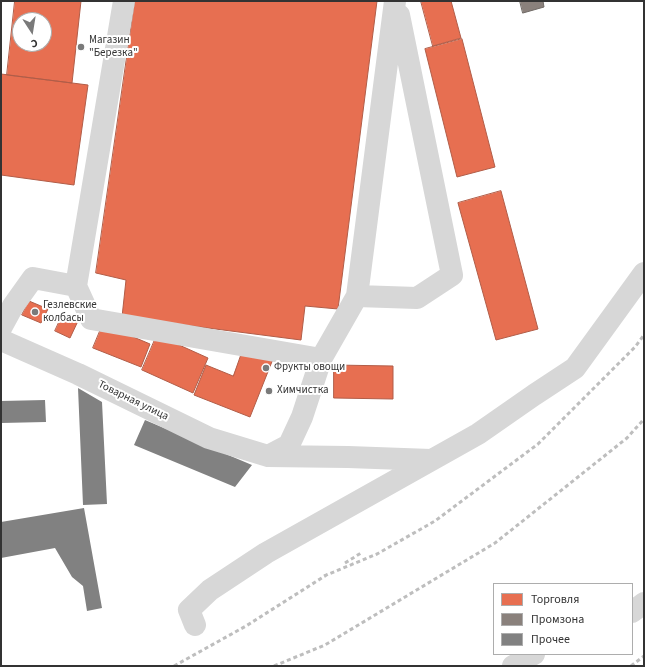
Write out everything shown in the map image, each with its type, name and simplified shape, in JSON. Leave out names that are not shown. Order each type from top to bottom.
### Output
[{"type":"street","points":[[124,1],[76,286],[91,319],[321,359]]},
{"type":"street","points":[[268,456],[289,445],[302,417],[321,359],[357,296],[395,1]]},
{"type":"street","points":[[357,296],[417,298],[452,275],[395,1]]},
{"type":"street","points":[[195,624],[189,610],[210,590],[266,554],[478,434],[575,368],[644,273]]},
{"type":"street","points":[[1,328],[13,306],[33,278],[76,286]]},
{"type":"street","name":"Товарная улица","points":[[1,340],[78,374],[209,438],[268,456],[431,460]]},
{"type":"street","points":[[633,611],[644,603]]},
{"type":"street","points":[[513,666],[532,655]]},
{"type":"building: Торговля","points":[[15,1],[81,1],[72,83],[7,75],[12,29],[12,52],[52,52],[52,12],[14,12]]},
{"type":"building: Торговля","points":[[135,1],[377,1],[338,309],[305,306],[301,340],[122,317],[126,280],[96,273]]},
{"type":"building: Торговля","points":[[421,1],[451,1],[461,38],[433,46]]},
{"type":"building: Торговля","points":[[462,39],[495,167],[457,177],[425,49]]},
{"type":"building: Торговля","points":[[1,74],[88,85],[74,185],[1,175]]},
{"type":"building: Торговля","points":[[501,191],[538,329],[496,340],[458,203]]},
{"type":"building: Торговля","name":"Гезлевские колбасы","points":[[29,301],[48,309],[41,323],[22,315]]},
{"type":"building: Торговля","points":[[63,314],[78,321],[70,338],[55,331]]},
{"type":"building: Торговля","points":[[103,324],[150,344],[141,367],[93,348]]},
{"type":"building: Торговля","points":[[157,335],[208,358],[193,393],[142,370]]},
{"type":"building: Торговля","points":[[244,347],[273,359],[250,417],[194,395],[206,365],[233,376]]},
{"type":"building: Торговля","points":[[334,365],[393,366],[393,399],[334,398]]},
{"type":"building: Промзона","points":[[520,1],[543,1],[544,7],[523,13]]},
{"type":"building: Прочее","points":[[78,388],[102,402],[107,504],[83,505]]},
{"type":"building: Прочее","points":[[45,400],[46,422],[1,423],[1,401]]},
{"type":"building: Прочее","points":[[145,420],[252,465],[235,487],[134,445]]},
{"type":"building: Прочее","points":[[84,508],[102,608],[87,611],[83,586],[72,577],[55,548],[1,558],[1,522]]},
{"type":"railway","points":[[324,576],[377,554],[435,521],[538,444],[635,347],[644,335]]},
{"type":"railway","points":[[274,666],[325,645],[495,543],[627,438],[644,419]]},
{"type":"railway","points":[[345,563],[361,553]]},
{"type":"railway","points":[[174,666],[246,626],[328,574]]},
{"type":"railway","points":[[631,666],[644,656]]},
{"type":"place","name":"Магазин \"Березка\"","points":[[81,47]]},
{"type":"place","name":"Гезлевские колбасы","points":[[35,312]]},
{"type":"place","name":"Фрукты овощи","points":[[266,368]]},
{"type":"place","name":"Химчистка","points":[[269,391]]}]
